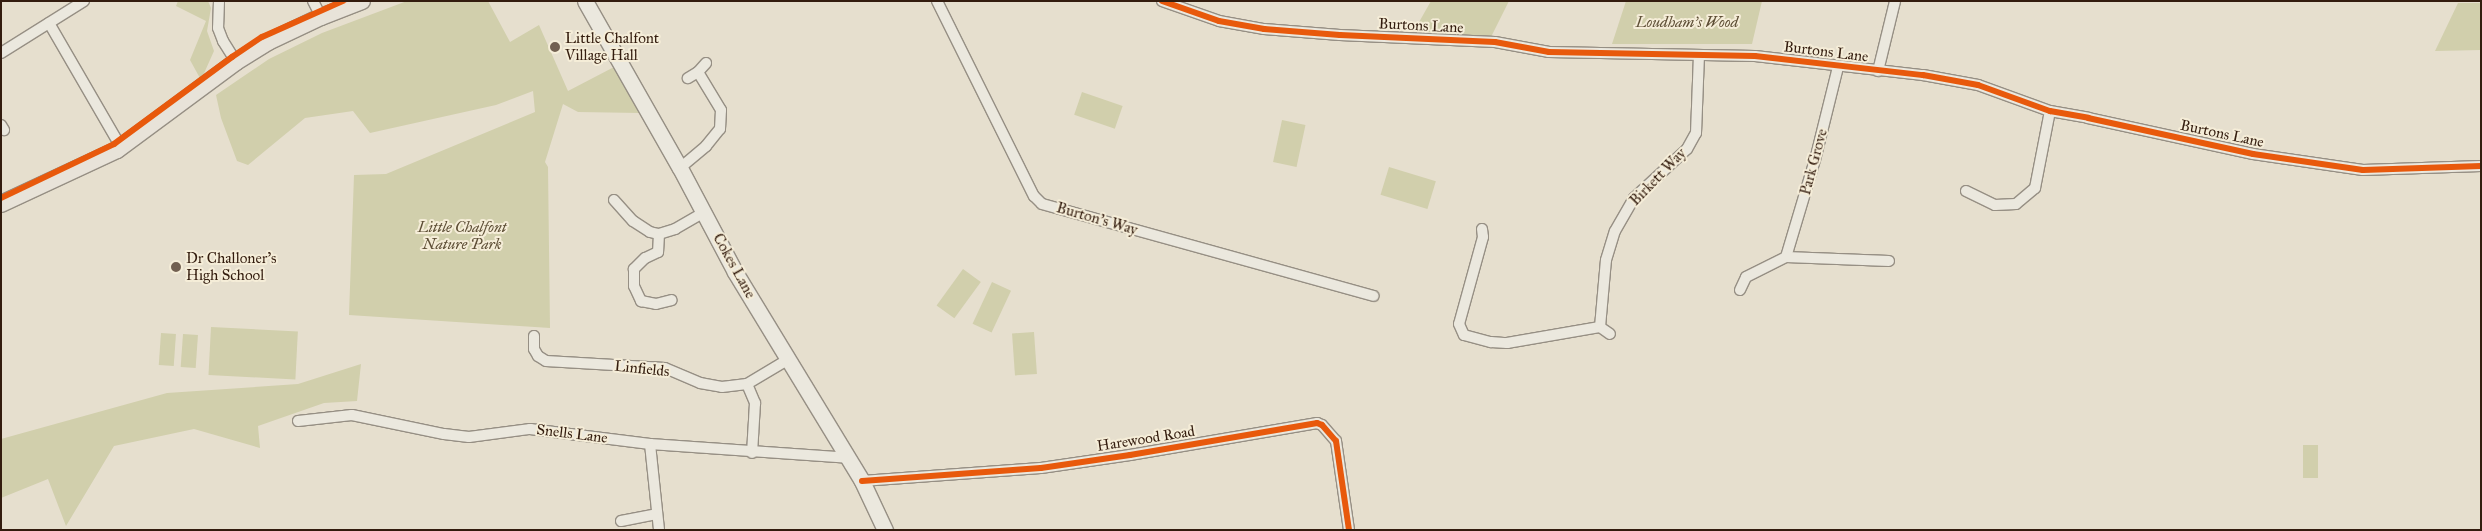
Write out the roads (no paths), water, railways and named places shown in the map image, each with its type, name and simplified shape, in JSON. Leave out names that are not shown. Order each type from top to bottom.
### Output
[{"type":"main road","points":[[1,204],[121,147],[236,62],[268,42],[320,17],[362,1]]},
{"type":"main road","name":"Cokes Lane","points":[[585,1],[680,168],[735,272],[862,481],[885,530]]},
{"type":"street","points":[[1,53],[84,1]]},
{"type":"street","points":[[218,1],[218,28],[223,41],[236,62]]},
{"type":"street","points":[[313,1],[320,17]]},
{"type":"street","name":"Burton's Way","points":[[937,1],[1034,196],[1042,204],[1373,296]]},
{"type":"street","name":"Burtons Lane","points":[[1162,1],[1219,21],[1264,29],[1340,35],[1502,42],[1549,52],[1755,56],[1838,67],[1923,74],[1978,85],[2050,112],[2088,118],[2253,154],[2363,170],[2481,166]]},
{"type":"street","points":[[1878,71],[1895,1]]},
{"type":"street","points":[[49,23],[121,147]]},
{"type":"street","name":"Birkett Way","points":[[1600,327],[1606,260],[1615,231],[1634,198],[1687,149],[1696,133],[1699,54]]},
{"type":"street","points":[[688,78],[698,72],[706,63]]},
{"type":"street","name":"Park Grove","points":[[1786,257],[1815,160],[1838,67]]},
{"type":"street","points":[[680,168],[706,146],[720,129],[722,110],[698,72]]},
{"type":"street","points":[[1966,191],[1995,205],[2016,204],[2035,188],[2050,112]]},
{"type":"street","points":[[614,200],[633,221],[650,232],[658,234],[675,229],[704,212]]},
{"type":"street","points":[[1482,229],[1483,237],[1459,324],[1464,335],[1491,342],[1507,343],[1600,327],[1610,334]]},
{"type":"street","points":[[658,234],[658,252],[645,258],[634,270],[634,286],[641,301],[656,304],[672,300]]},
{"type":"street","points":[[1740,290],[1746,277],[1786,257],[1889,261]]},
{"type":"street","name":"Linfields","points":[[534,336],[534,349],[538,356],[546,361],[665,368],[700,383],[722,387],[747,384],[789,359]]},
{"type":"street","points":[[747,384],[755,404],[752,453]]},
{"type":"street","name":"Snells Lane","points":[[298,421],[352,415],[444,434],[469,437],[530,429],[650,444],[752,453],[848,458]]},
{"type":"street","name":"Harewood Road","points":[[862,481],[1041,468],[1317,423],[1322,425],[1336,441],[1349,530]]},
{"type":"street","points":[[650,444],[659,530]]},
{"type":"street","points":[[621,521],[656,514]]},
{"type":"place","name":"Little Chalfont Village Hall","points":[[555,47]]},
{"type":"place","name":"Dr Challoner's High School","points":[[176,267]]},
{"type":"park label","name":"Loudham's Wood","points":[[1687,23]]},
{"type":"park label","name":"Little Chalfont Nature Park","points":[[462,236]]}]
